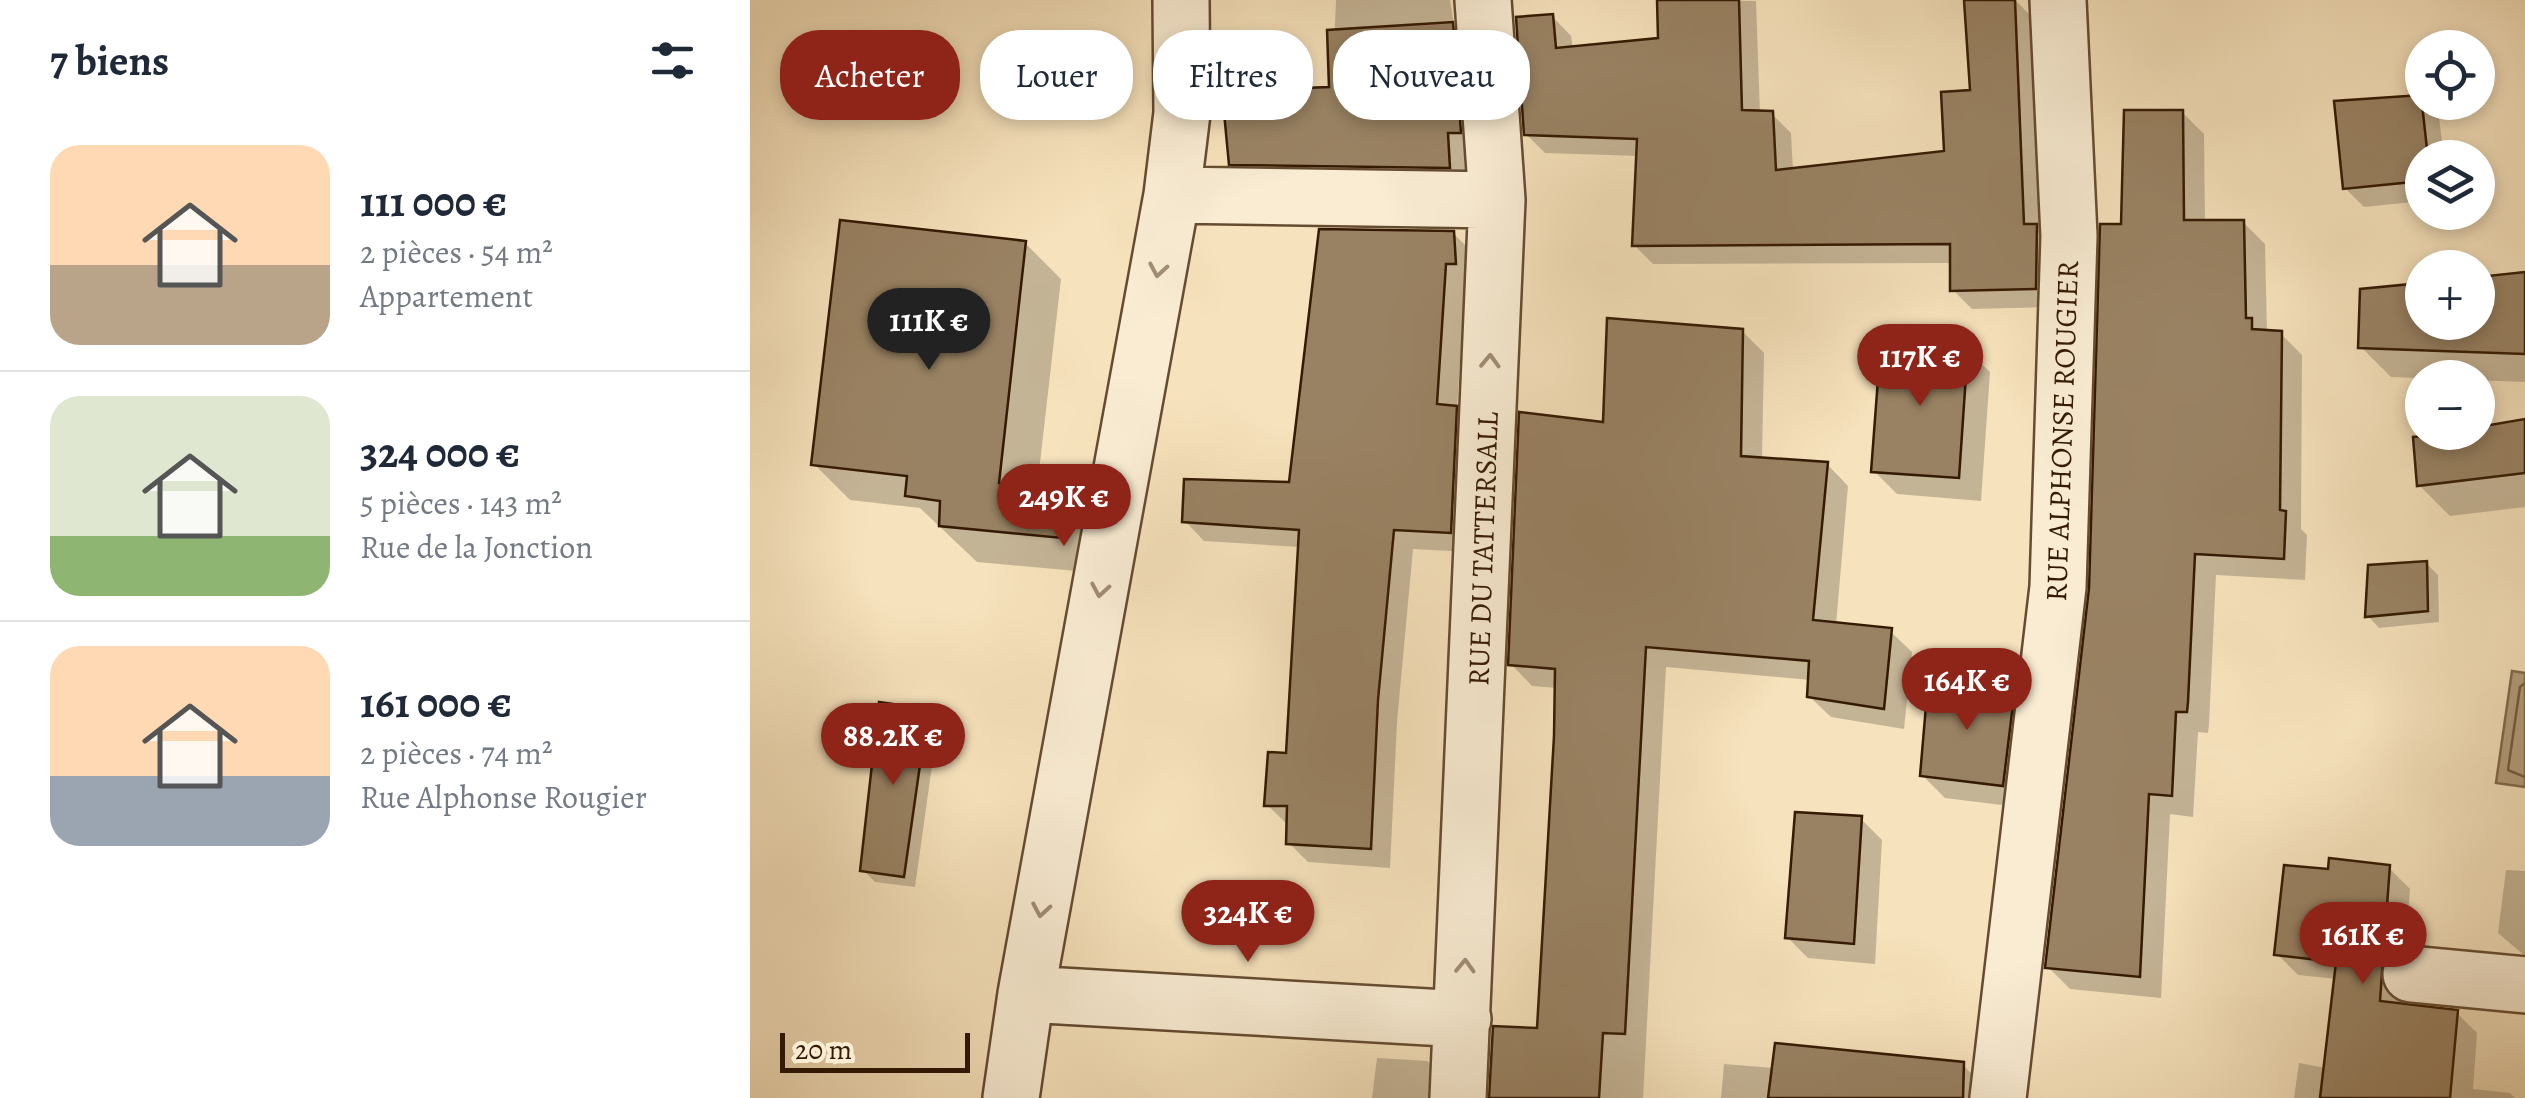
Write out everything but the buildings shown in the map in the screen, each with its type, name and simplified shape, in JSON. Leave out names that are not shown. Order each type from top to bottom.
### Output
[{"type":"street","points":[[1011,1098],[1026,994],[1172,195],[1182,113],[1181,0]]},
{"type":"street","name":"RUE DU TATTERSALL","points":[[1458,1098],[1497,200],[1483,0]]},
{"type":"street","name":"RUE ALPHONSE ROUGIER","points":[[1998,1098],[2058,587],[2069,236],[2058,0]]},
{"type":"street","points":[[1172,195],[1497,200]]},
{"type":"street","points":[[2411,974],[2525,985]]},
{"type":"street","points":[[1026,994],[1463,1019]]},
{"type":"water","points":[[2512,671],[2525,673],[2525,787],[2496,783]]}]
